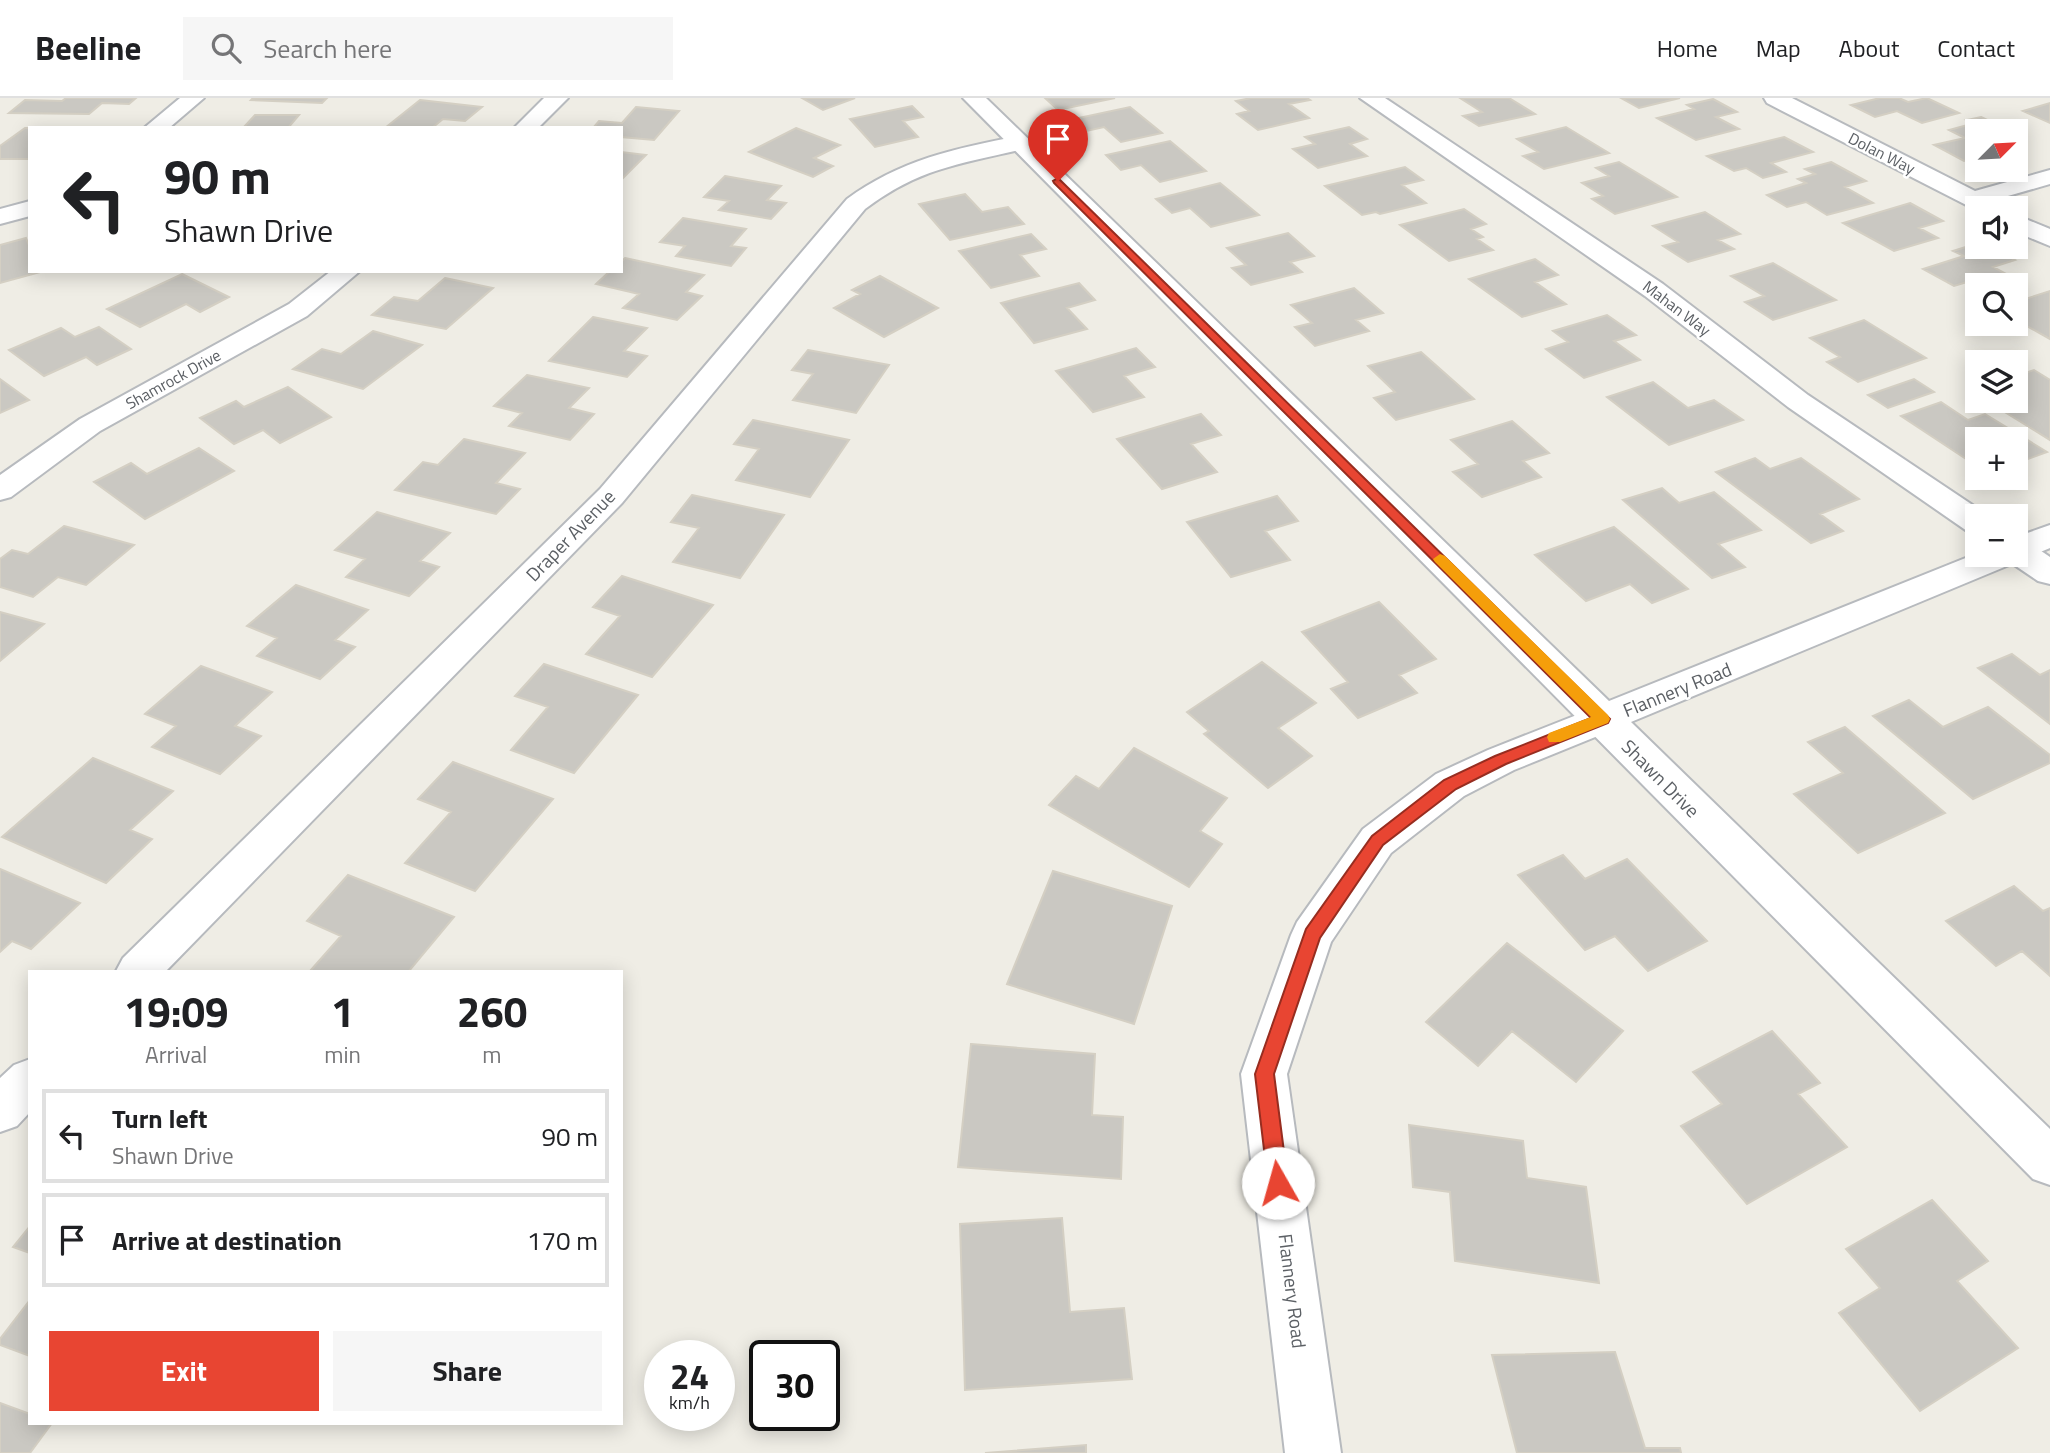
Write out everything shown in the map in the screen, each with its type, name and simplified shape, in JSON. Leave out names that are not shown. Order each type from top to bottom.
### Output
[{"type":"street","points":[[158,126],[194,98]]},
{"type":"street","points":[[527,126],[557,98]]},
{"type":"street","name":"Shawn Drive","points":[[974,98],[2050,1162]]},
{"type":"street","name":"Mahan Way","points":[[1371,98],[1654,290],[1798,401],[1965,515]]},
{"type":"street","name":"Dolan Way","points":[[1775,98],[1965,196]]},
{"type":"street","name":"Draper Avenue","points":[[139,970],[611,495],[856,204],[880,184],[916,167],[1019,143]]},
{"type":"street","points":[[2001,196],[2050,177]]},
{"type":"street","points":[[0,217],[28,209]]},
{"type":"street","points":[[2028,228],[2050,239]]},
{"type":"street","name":"Shamrock Drive","points":[[0,490],[90,425],[298,310],[344,273]]},
{"type":"street","points":[[2028,545],[2050,536]]},
{"type":"street","points":[[2028,558],[2050,573]]},
{"type":"street","name":"Flannery Road","points":[[1314,1453],[1264,1074],[1312,934],[1377,841],[1450,785],[1501,760],[1974,567]]},
{"type":"street","points":[[0,1110],[28,1082]]},
{"type":"building","points":[[66,98],[136,98],[129,104],[102,103],[89,114],[9,113],[25,100],[62,101]]},
{"type":"building","points":[[327,98],[322,103],[251,100]]},
{"type":"building","points":[[802,98],[855,98],[823,110]]},
{"type":"building","points":[[1045,98],[1115,98],[1058,110]]},
{"type":"building","points":[[1251,98],[1307,98],[1310,100],[1289,104],[1309,118],[1258,130],[1237,114],[1249,111],[1236,101]]},
{"type":"building","points":[[1460,98],[1509,98],[1535,114],[1479,126],[1463,116],[1482,112]]},
{"type":"building","points":[[1621,98],[1680,98],[1639,108]]},
{"type":"building","points":[[1880,98],[1899,98],[1908,102],[1927,98],[1959,113],[1922,123],[1897,111],[1875,117],[1851,105]]},
{"type":"building","points":[[1713,99],[1737,112],[1716,117],[1739,129],[1696,140],[1657,118],[1694,109],[1687,105]]},
{"type":"building","points":[[420,100],[482,107],[465,121],[443,119],[434,126],[388,126]]},
{"type":"building","points":[[2050,103],[2050,123],[2023,111]]},
{"type":"building","points":[[912,106],[923,117],[903,121],[918,137],[875,147],[850,119]]},
{"type":"building","points":[[636,107],[679,111],[654,140],[623,137],[623,126],[595,126],[599,121],[622,123]]},
{"type":"building","points":[[1130,107],[1162,133],[1121,142],[1104,127],[1082,132],[1069,120]]},
{"type":"building","points":[[255,115],[299,115],[290,126],[245,126]]},
{"type":"building","points":[[1965,126],[1965,138],[1949,130]]},
{"type":"building","points":[[1349,127],[1367,139],[1350,144],[1367,156],[1318,168],[1293,149],[1315,144],[1305,137]]},
{"type":"building","points":[[1566,127],[1609,153],[1544,169],[1523,156],[1538,152],[1517,139]]},
{"type":"building","points":[[28,128],[28,159],[0,159],[0,146]]},
{"type":"building","points":[[796,128],[840,145],[814,158],[833,166],[813,177],[749,152]]},
{"type":"building","points":[[1784,137],[1813,152],[1771,163],[1786,172],[1763,178],[1746,168],[1734,171],[1707,156]]},
{"type":"building","points":[[1965,138],[1965,161],[1964,161],[1934,145]]},
{"type":"building","points":[[1170,141],[1206,171],[1160,182],[1141,165],[1121,170],[1106,155]]},
{"type":"building","points":[[623,152],[646,155],[623,178]]},
{"type":"building","points":[[1619,162],[1677,197],[1615,214],[1592,199],[1603,196],[1582,183],[1609,176],[1596,168]]},
{"type":"building","points":[[1831,162],[1866,181],[1845,187],[1873,203],[1827,215],[1806,202],[1787,207],[1767,195],[1806,183],[1798,179],[1815,174],[1805,169]]},
{"type":"building","points":[[1405,167],[1423,180],[1402,185],[1426,203],[1380,214],[1376,212],[1362,215],[1325,186]]},
{"type":"building","points":[[725,176],[781,186],[767,200],[786,203],[771,219],[719,210],[729,201],[704,197]]},
{"type":"building","points":[[1220,183],[1259,215],[1211,227],[1190,208],[1172,213],[1156,199]]},
{"type":"building","points":[[965,194],[982,212],[1008,207],[1024,224],[950,240],[919,204]]},
{"type":"building","points":[[1910,203],[1943,221],[1919,228],[1938,238],[1894,251],[1843,223]]},
{"type":"building","points":[[1464,209],[1486,224],[1471,229],[1483,237],[1477,239],[1493,250],[1449,261],[1400,225]]},
{"type":"building","points":[[1705,212],[1740,234],[1718,240],[1734,249],[1688,262],[1663,246],[1678,242],[1653,226]]},
{"type":"building","points":[[683,218],[746,229],[731,246],[746,248],[731,266],[676,256],[685,246],[660,242]]},
{"type":"building","points":[[1288,233],[1314,256],[1290,262],[1302,272],[1251,285],[1232,268],[1246,265],[1227,248]]},
{"type":"building","points":[[1031,234],[1046,249],[1020,255],[1039,276],[991,288],[959,251]]},
{"type":"building","points":[[26,238],[28,273],[36,273],[0,283],[0,245]]},
{"type":"building","points":[[1965,247],[1965,259],[2015,260],[1993,267],[2004,273],[1965,273],[1965,283],[1954,286],[1923,269],[1964,256],[1953,251]]},
{"type":"building","points":[[625,258],[704,275],[686,292],[702,296],[677,320],[623,308],[639,294],[596,284],[608,273],[623,273]]},
{"type":"building","points":[[1535,259],[1558,275],[1535,282],[1566,304],[1522,317],[1469,279]]},
{"type":"building","points":[[1773,263],[1836,300],[1773,320],[1745,302],[1764,296],[1731,276]]},
{"type":"building","points":[[182,274],[229,297],[200,312],[186,304],[140,327],[107,309]]},
{"type":"building","points":[[880,276],[938,308],[884,337],[834,308],[860,294],[852,290]]},
{"type":"building","points":[[445,278],[493,288],[446,329],[372,315],[394,297],[418,301]]},
{"type":"building","points":[[1079,283],[1095,300],[1067,308],[1087,329],[1034,343],[1001,303]]},
{"type":"building","points":[[1354,288],[1383,313],[1356,320],[1369,331],[1315,346],[1295,327],[1312,323],[1291,305]]},
{"type":"building","points":[[2050,291],[2050,339],[2028,327],[2028,298]]},
{"type":"building","points":[[1607,315],[1636,335],[1614,341],[1640,360],[1584,378],[1546,349],[1568,342],[1553,331]]},
{"type":"building","points":[[593,317],[647,328],[624,351],[647,356],[627,377],[549,361]]},
{"type":"building","points":[[1864,320],[1926,358],[1858,382],[1827,362],[1840,357],[1810,338]]},
{"type":"building","points":[[99,327],[131,349],[97,365],[86,357],[44,376],[9,350],[61,328],[75,337]]},
{"type":"building","points":[[373,331],[422,345],[363,389],[293,369],[322,349],[341,354]]},
{"type":"building","points":[[1136,348],[1155,367],[1124,376],[1144,397],[1093,412],[1056,371]]},
{"type":"building","points":[[808,350],[889,365],[856,413],[793,400],[813,374],[792,370]]},
{"type":"building","points":[[1421,352],[1474,399],[1396,420],[1374,398],[1395,392],[1368,366]]},
{"type":"building","points":[[2034,370],[2050,380],[2050,440],[2006,413],[2028,413],[2028,372]]},
{"type":"building","points":[[527,375],[589,388],[569,408],[594,414],[570,440],[509,426],[522,413],[494,406]]},
{"type":"building","points":[[0,379],[29,400],[0,413]]},
{"type":"building","points":[[1914,379],[1934,392],[1888,408],[1868,395]]},
{"type":"building","points":[[1653,382],[1688,408],[1714,400],[1743,420],[1669,445],[1607,397]]},
{"type":"building","points":[[288,387],[331,417],[280,443],[263,430],[234,444],[200,418],[236,401],[244,407]]},
{"type":"building","points":[[1941,402],[1968,420],[1985,414],[2006,427],[1965,427],[1965,458],[1901,416]]},
{"type":"building","points":[[1201,414],[1221,435],[1191,444],[1217,472],[1162,489],[1117,439]]},
{"type":"building","points":[[753,420],[849,440],[810,497],[736,480],[759,449],[734,444]]},
{"type":"building","points":[[1512,421],[1549,453],[1523,461],[1541,477],[1482,497],[1453,472],[1478,464],[1451,440]]},
{"type":"building","points":[[464,439],[525,453],[496,483],[520,489],[496,514],[395,490],[423,462],[438,465]]},
{"type":"building","points":[[2028,440],[2047,452],[2028,459]]},
{"type":"building","points":[[199,448],[234,471],[145,519],[94,482],[131,463],[147,474]]},
{"type":"building","points":[[1755,458],[1770,469],[1801,458],[1859,499],[1820,514],[1843,531],[1811,543],[1716,472]]},
{"type":"building","points":[[1662,488],[1679,503],[1714,492],[1761,530],[1718,544],[1745,567],[1712,578],[1623,500]]},
{"type":"building","points":[[692,495],[784,515],[740,578],[673,562],[699,528],[671,522]]},
{"type":"building","points":[[1277,496],[1298,521],[1265,531],[1290,560],[1231,577],[1187,522]]},
{"type":"building","points":[[377,512],[450,533],[420,561],[439,567],[409,596],[346,577],[365,559],[335,550]]},
{"type":"building","points":[[64,526],[134,545],[86,585],[58,577],[33,597],[0,587],[0,559],[12,550],[28,554]]},
{"type":"building","points":[[1614,527],[1688,589],[1652,603],[1630,584],[1586,601],[1535,555]]},
{"type":"building","points":[[622,576],[713,605],[652,677],[586,654],[620,616],[593,607]]},
{"type":"building","points":[[296,585],[368,610],[335,640],[355,647],[320,679],[257,656],[277,638],[247,626]]},
{"type":"building","points":[[1379,602],[1436,659],[1399,675],[1417,693],[1358,718],[1331,689],[1348,682],[1302,632]]},
{"type":"building","points":[[0,612],[44,624],[0,661]]},
{"type":"building","points":[[2012,654],[2040,675],[2050,670],[2050,724],[1978,668]]},
{"type":"building","points":[[1262,662],[1316,703],[1278,728],[1312,756],[1268,788],[1204,734],[1209,731],[1187,712]]},
{"type":"building","points":[[544,664],[638,695],[574,773],[511,750],[548,707],[515,696]]},
{"type":"building","points":[[201,666],[272,692],[235,726],[261,736],[220,774],[152,747],[176,726],[145,714]]},
{"type":"building","points":[[1909,700],[1943,727],[1988,707],[2050,755],[2050,763],[1973,799],[1873,716]]},
{"type":"building","points":[[1845,727],[1945,813],[1858,853],[1794,794],[1843,773],[1808,742]]},
{"type":"building","points":[[1134,748],[1227,798],[1200,831],[1222,844],[1189,887],[1049,805],[1076,776],[1099,789]]},
{"type":"building","points":[[93,758],[173,791],[130,830],[152,839],[106,883],[2,837]]},
{"type":"building","points":[[453,762],[553,799],[475,891],[405,863],[451,812],[418,799]]},
{"type":"building","points":[[1563,855],[1585,879],[1627,859],[1707,941],[1648,971],[1615,936],[1585,950],[1518,875]]},
{"type":"building","points":[[0,869],[80,903],[31,949],[12,941],[0,952]]},
{"type":"building","points":[[1053,871],[1172,906],[1134,1024],[1007,984]]},
{"type":"building","points":[[348,875],[454,917],[410,970],[311,970],[341,936],[307,921]]},
{"type":"building","points":[[2014,886],[2043,911],[2050,908],[2050,976],[2022,951],[1996,966],[1946,921]]},
{"type":"building","points":[[1507,943],[1623,1031],[1576,1082],[1512,1031],[1478,1066],[1426,1022]]},
{"type":"building","points":[[1772,1031],[1820,1083],[1798,1094],[1847,1147],[1747,1204],[1681,1126],[1722,1104],[1693,1072]]},
{"type":"building","points":[[971,1044],[1095,1054],[1092,1115],[1123,1117],[1121,1179],[958,1167]]},
{"type":"building","points":[[1409,1125],[1523,1141],[1527,1178],[1586,1187],[1599,1283],[1455,1261],[1450,1192],[1413,1187]]},
{"type":"building","points":[[1932,1200],[1988,1261],[1957,1281],[2018,1348],[1920,1411],[1839,1313],[1880,1288],[1846,1249]]},
{"type":"building","points":[[1062,1218],[1070,1312],[1124,1308],[1132,1379],[965,1390],[960,1224]]},
{"type":"building","points":[[28,1228],[28,1252],[13,1247]]},
{"type":"building","points":[[28,1303],[28,1355],[0,1345],[0,1339]]},
{"type":"building","points":[[1615,1352],[1645,1448],[1680,1448],[1681,1453],[1517,1453],[1492,1355]]},
{"type":"building","points":[[0,1403],[28,1413],[28,1425],[51,1425],[30,1453],[0,1453]]},
{"type":"building","points":[[1086,1445],[1086,1453],[985,1453]]},
{"type":"slow traffic","points":[[1440,559],[1602,719],[1555,737]]},
{"type":"route","points":[[1058,181],[1602,719],[1501,760],[1450,785],[1377,841],[1312,934],[1264,1074],[1278,1183]]}]
